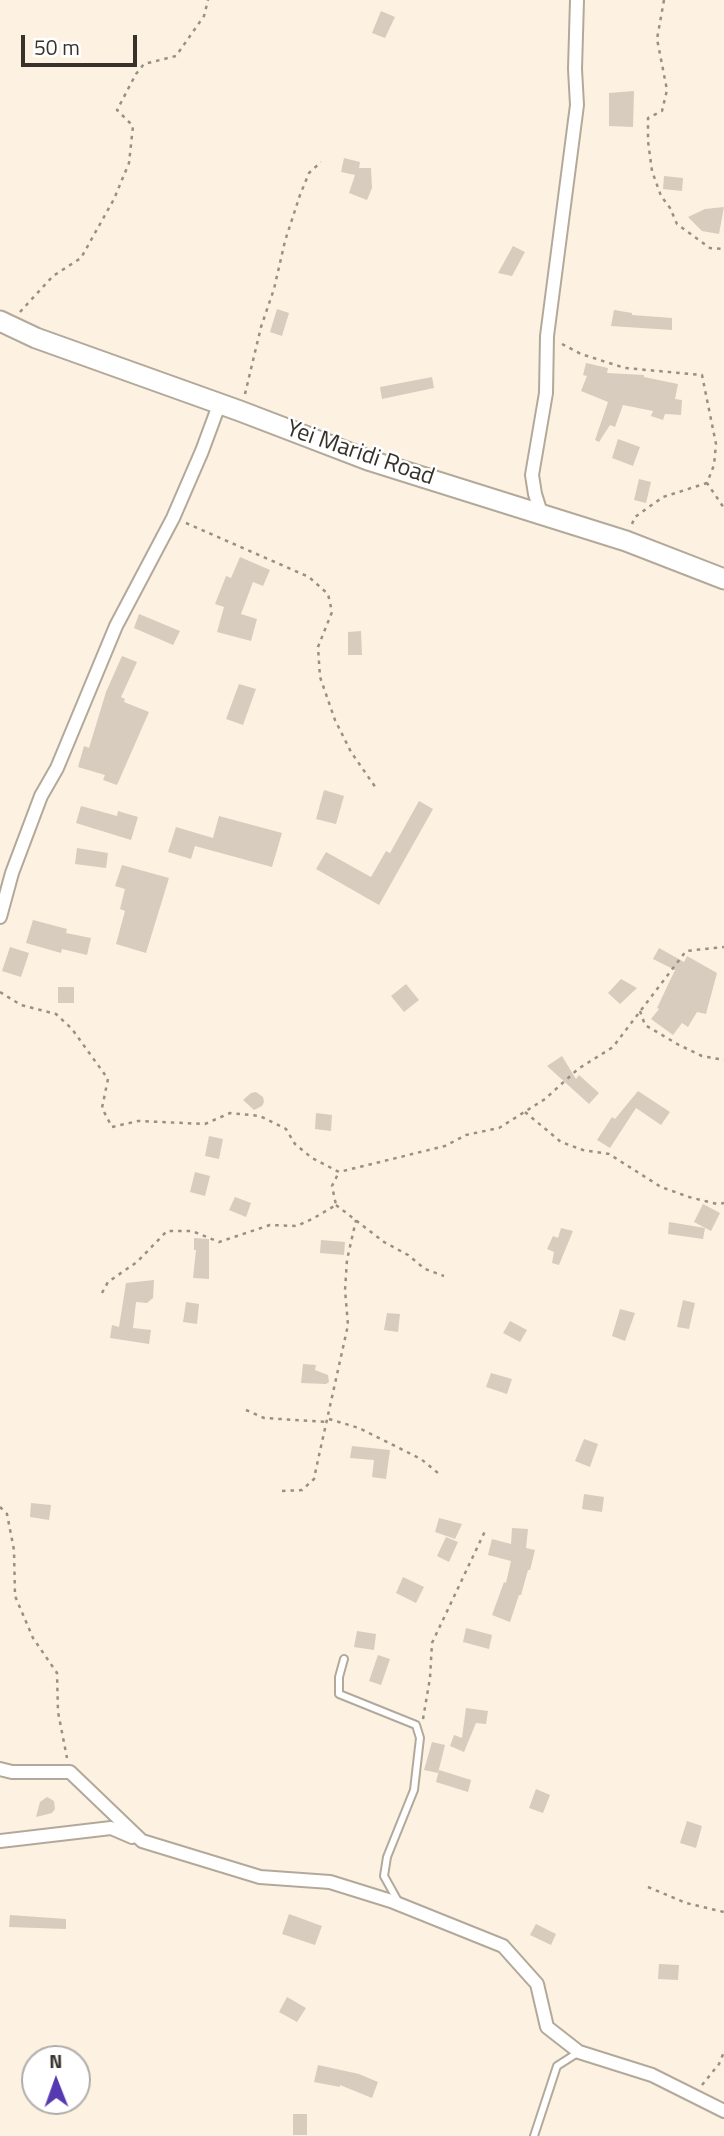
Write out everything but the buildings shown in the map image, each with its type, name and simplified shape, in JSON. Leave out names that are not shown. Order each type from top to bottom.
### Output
[{"type":"main road","name":"Yei Maridi Road","points":[[4,323],[36,338],[368,460],[626,541],[724,579]]},
{"type":"street","points":[[541,513],[535,495],[533,475],[546,393],[547,337],[577,104],[577,0]]},
{"type":"street","points":[[0,917],[12,873],[41,796],[57,768],[116,626],[173,518],[219,405]]},
{"type":"street","points":[[0,1769],[12,1772],[70,1772],[142,1841]]},
{"type":"street","points":[[0,1842],[111,1828],[142,1841],[260,1877],[330,1882],[400,1904],[503,1946],[537,1984],[547,2027],[579,2052],[652,2075],[724,2111]]},
{"type":"lane","points":[[344,1660],[339,1677],[339,1694],[416,1725],[419,1735],[414,1790],[387,1857],[384,1876],[400,1904]]},
{"type":"lane","points":[[534,2136],[557,2066],[579,2052]]},
{"type":"path","points":[[4,323],[52,276],[81,258],[114,199],[129,163],[133,126],[117,110],[144,64],[176,56],[204,16],[208,0]]},
{"type":"path","points":[[664,0],[657,38],[667,90],[662,111],[648,118],[652,171],[661,196],[677,224],[710,248],[724,249]]},
{"type":"path","points":[[240,411],[289,230],[309,173],[321,162]]},
{"type":"path","points":[[547,337],[581,354],[625,368],[702,375],[716,444],[714,465],[707,483]]},
{"type":"path","points":[[707,483],[724,508]]},
{"type":"path","points":[[626,541],[635,517],[663,497],[707,483]]},
{"type":"path","points":[[173,518],[309,577],[328,594],[332,612],[318,647],[320,677],[345,742],[376,788]]},
{"type":"path","points":[[0,992],[21,1005],[56,1014],[72,1029],[108,1079],[102,1108],[112,1128],[138,1121],[205,1124],[230,1114],[260,1116],[286,1129],[295,1144],[312,1158],[339,1172],[445,1146],[466,1135],[499,1128],[545,1099],[578,1069],[613,1047],[686,951],[724,947]]},
{"type":"path","points":[[640,1011],[645,1025],[702,1056],[724,1060]]},
{"type":"path","points":[[525,1112],[561,1142],[583,1150],[609,1154],[661,1187],[689,1197],[717,1204],[724,1203]]},
{"type":"path","points":[[339,1172],[332,1186],[336,1205],[425,1269],[444,1276]]},
{"type":"path","points":[[102,1293],[108,1282],[137,1262],[167,1231],[192,1231],[219,1242],[270,1225],[297,1226],[336,1205]]},
{"type":"path","points":[[282,1491],[302,1490],[314,1479],[348,1325],[346,1260],[356,1220]]},
{"type":"path","points":[[246,1410],[264,1418],[328,1420],[359,1428],[421,1459],[438,1473]]},
{"type":"path","points":[[0,1507],[7,1514],[14,1550],[15,1596],[33,1638],[57,1673],[58,1712],[70,1772]]},
{"type":"path","points":[[419,1735],[430,1678],[432,1643],[486,1529]]},
{"type":"path","points":[[648,1887],[686,1903],[724,1912]]},
{"type":"path","points":[[694,2096],[719,2064],[724,2052]]}]
